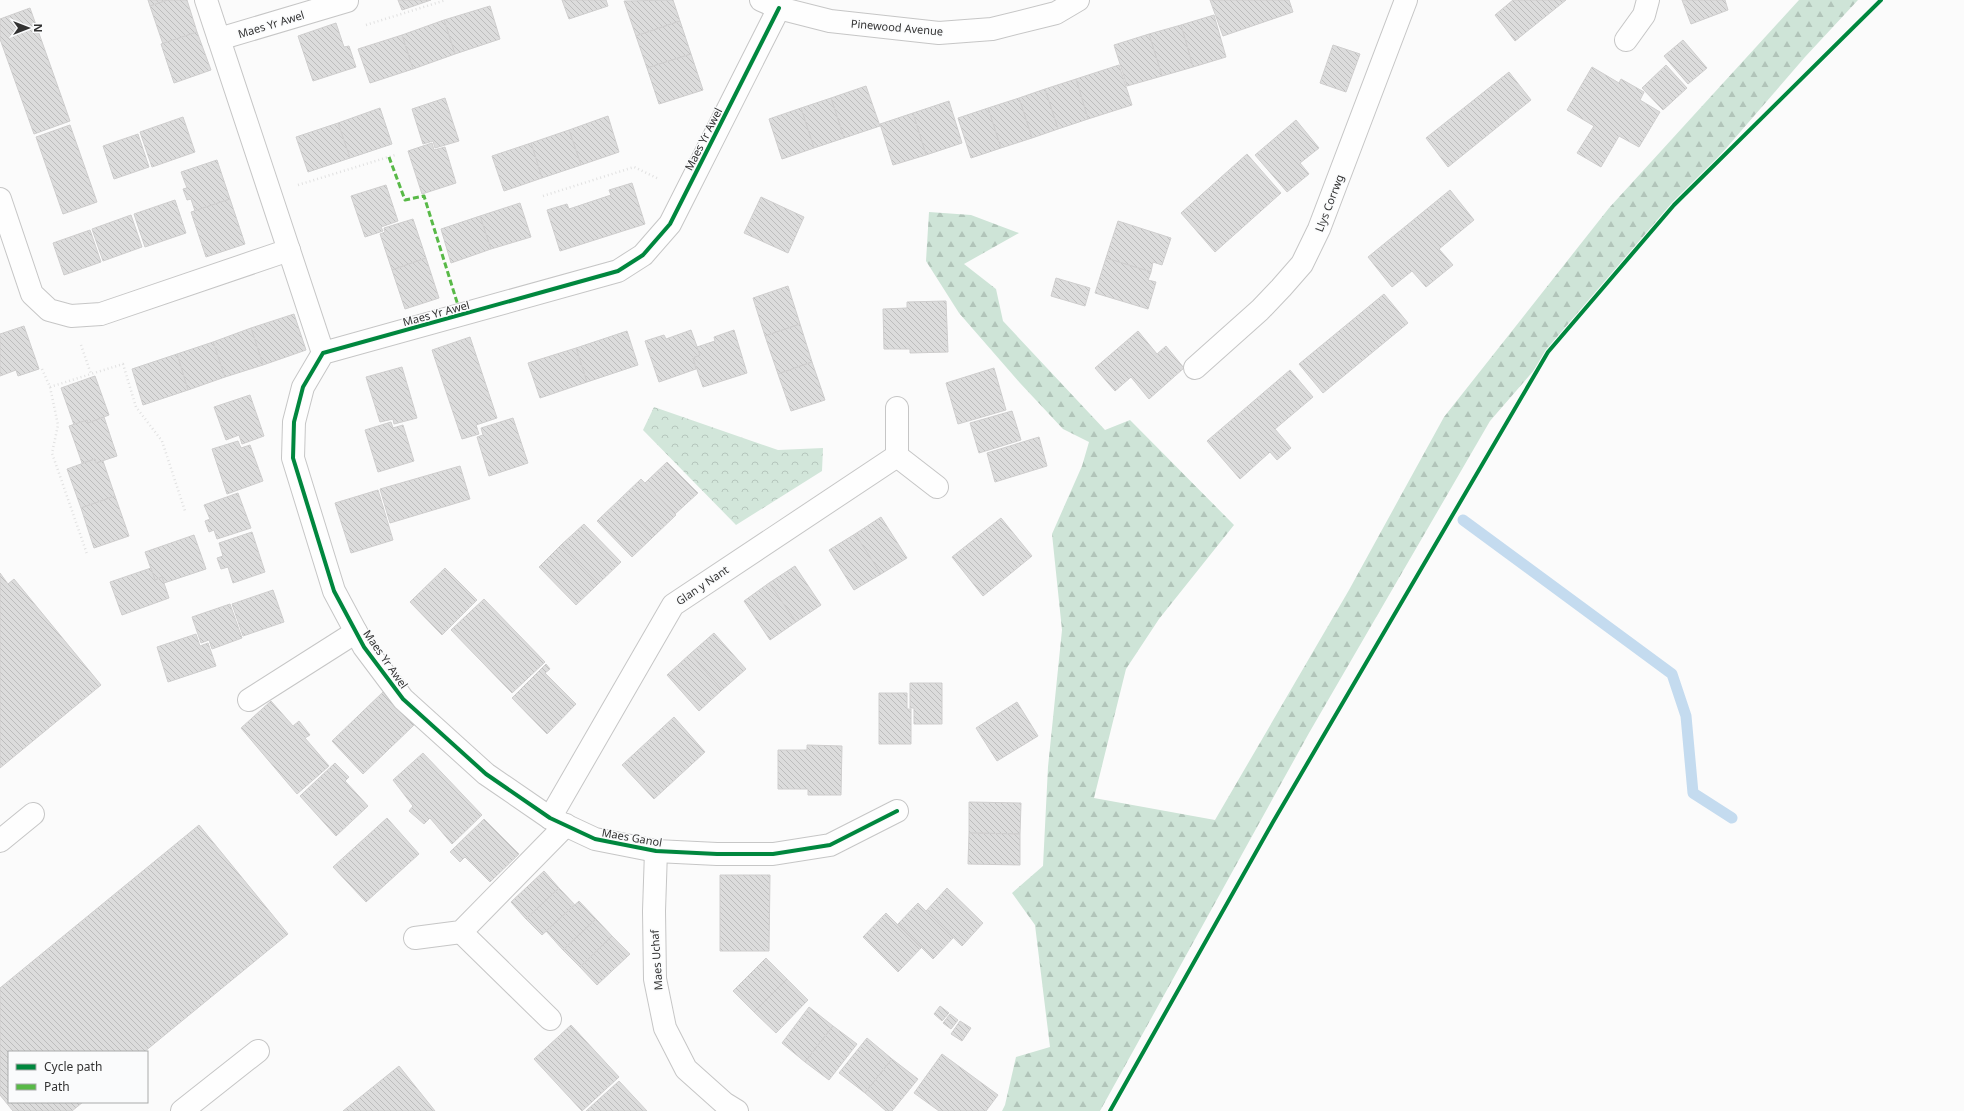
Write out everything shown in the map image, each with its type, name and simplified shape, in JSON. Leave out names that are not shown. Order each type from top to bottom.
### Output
[{"type":"street","points":[[206,0],[323,353]]},
{"type":"street","name":"Pinewood Avenue","points":[[770,4],[830,21],[939,33],[992,29],[1056,13],[1078,0]]},
{"type":"street","name":"Llys Corrwg","points":[[1195,368],[1260,310],[1302,264],[1319,229],[1406,0]]},
{"type":"street","points":[[1626,40],[1644,15],[1648,0]]},
{"type":"street","name":"Maes Yr Awel","points":[[219,39],[346,1]]},
{"type":"street","name":"Maes Yr Awel","points":[[403,699],[364,648],[334,591],[293,458],[294,422],[303,387],[323,353],[618,271],[643,255],[670,224],[770,4]]},
{"type":"street","points":[[0,199],[32,294],[49,310],[71,316],[101,314],[289,250]]},
{"type":"street","points":[[896,408],[896,456],[937,487]]},
{"type":"street","name":"Glan y Nant","points":[[461,932],[558,821],[673,605],[896,456]]},
{"type":"street","points":[[249,700],[356,632]]},
{"type":"street","name":"Maes Ganol","points":[[403,699],[486,774],[558,821],[595,839],[656,851],[717,854],[773,854],[830,845],[896,811]]},
{"type":"street","points":[[0,841],[33,814]]},
{"type":"street","name":"Maes Uchaf","points":[[656,851],[654,911],[655,979],[665,1028],[686,1069],[724,1103],[737,1111]]},
{"type":"street","points":[[415,938],[461,932],[550,1019]]},
{"type":"street","points":[[182,1111],[258,1051]]},
{"type":"path","points":[[346,1],[357,28],[446,0]]},
{"type":"path","points":[[270,194],[395,155]]},
{"type":"path","points":[[543,196],[634,167],[686,191]]},
{"type":"path","points":[[71,316],[91,374]]},
{"type":"path","points":[[50,387],[123,364],[136,407],[162,441],[186,511]]},
{"type":"path","points":[[42,369],[50,387],[58,425],[52,453],[87,554]]},
{"type":"green space","points":[[1799,0],[1858,0],[1805,57],[1490,421],[1309,733],[1100,1111],[1002,1111],[1005,1105],[1016,1057],[1050,1047],[1035,925],[1012,893],[1043,866],[1048,767],[1062,630],[1052,534],[1082,466],[1089,442],[1063,429],[1020,383],[959,313],[926,261],[929,212],[971,215],[1019,233],[964,264],[996,289],[1003,321],[1105,430],[1130,420],[1234,525],[1159,619],[1126,669],[1094,798],[1215,820],[1349,590],[1444,417],[1609,208]]},
{"type":"green space","points":[[654,407],[778,450],[823,448],[822,471],[736,525],[643,430]]},
{"type":"building","points":[[148,0],[168,0],[150,6]]},
{"type":"building","points":[[168,0],[187,0],[197,32],[163,44],[150,6]]},
{"type":"building","points":[[398,0],[431,0],[402,10]]},
{"type":"building","points":[[562,0],[606,0],[608,6],[569,19]]},
{"type":"building","points":[[673,0],[680,21],[636,36],[624,1]]},
{"type":"building","points":[[1210,0],[1289,0],[1293,12],[1223,36]]},
{"type":"building","points":[[1513,0],[1566,0],[1515,41],[1495,15]]},
{"type":"building","points":[[1682,0],[1725,0],[1728,10],[1691,24]]},
{"type":"building","points":[[490,6],[500,39],[455,54],[444,20]]},
{"type":"building","points":[[30,8],[70,121],[34,134],[0,39],[0,19]]},
{"type":"building","points":[[1214,15],[1226,57],[1193,67],[1181,25]]},
{"type":"building","points":[[444,20],[455,54],[413,69],[402,35]]},
{"type":"building","points":[[680,21],[691,54],[647,68],[636,36]]},
{"type":"building","points":[[336,23],[344,47],[349,46],[356,67],[313,81],[298,36]]},
{"type":"building","points":[[1181,25],[1193,67],[1162,76],[1149,34]]},
{"type":"building","points":[[197,32],[211,70],[174,83],[161,44]]},
{"type":"building","points":[[1149,34],[1162,76],[1127,86],[1114,45]]},
{"type":"building","points":[[402,35],[413,69],[370,83],[358,49]]},
{"type":"building","points":[[1683,40],[1707,68],[1688,84],[1664,56]]},
{"type":"building","points":[[1333,45],[1360,54],[1346,92],[1320,83]]},
{"type":"building","points":[[691,54],[703,90],[659,104],[647,68]]},
{"type":"building","points":[[1119,65],[1132,105],[1088,119],[1076,79]]},
{"type":"building","points":[[1666,65],[1687,88],[1663,110],[1642,88]]},
{"type":"building","points":[[1592,67],[1619,83],[1621,79],[1644,92],[1640,100],[1660,112],[1639,147],[1619,136],[1601,167],[1577,153],[1594,126],[1567,110]]},
{"type":"building","points":[[1509,72],[1531,100],[1448,167],[1426,138]]},
{"type":"building","points":[[1076,79],[1088,119],[1058,129],[1045,89]]},
{"type":"building","points":[[866,86],[880,126],[844,138],[831,98]]},
{"type":"building","points":[[1045,89],[1058,129],[1032,138],[1019,98]]},
{"type":"building","points":[[445,98],[459,141],[435,148],[433,141],[423,144],[412,109]]},
{"type":"building","points":[[831,98],[844,138],[814,148],[801,108]]},
{"type":"building","points":[[1019,98],[1032,138],[1001,148],[988,108]]},
{"type":"building","points":[[949,101],[962,143],[926,155],[913,113]]},
{"type":"building","points":[[380,108],[392,144],[350,158],[338,123]]},
{"type":"building","points":[[801,108],[814,148],[782,159],[769,119]]},
{"type":"building","points":[[988,108],[1001,148],[971,158],[958,118]]},
{"type":"building","points":[[913,113],[926,155],[893,165],[880,124]]},
{"type":"building","points":[[608,116],[619,152],[581,165],[569,130]]},
{"type":"building","points":[[183,117],[195,152],[152,167],[140,132]]},
{"type":"building","points":[[1296,120],[1319,148],[1300,163],[1309,174],[1287,192],[1255,155]]},
{"type":"building","points":[[338,123],[350,158],[308,172],[296,137]]},
{"type":"building","points":[[70,125],[97,202],[63,214],[36,137]]},
{"type":"building","points":[[569,130],[581,165],[542,178],[531,143]]},
{"type":"building","points":[[138,134],[149,167],[114,179],[103,146]]},
{"type":"building","points":[[432,143],[434,150],[445,147],[456,183],[422,194],[408,151]]},
{"type":"building","points":[[531,143],[542,178],[504,191],[492,156]]},
{"type":"building","points":[[1247,154],[1281,193],[1215,252],[1181,213]]},
{"type":"building","points":[[217,160],[230,199],[195,211],[191,199],[187,200],[183,189],[187,188],[181,172]]},
{"type":"building","points":[[632,183],[645,224],[560,251],[547,210],[567,204],[569,209],[611,195],[609,190]]},
{"type":"building","points":[[386,185],[398,221],[381,227],[383,231],[365,237],[351,196]]},
{"type":"building","points":[[1450,190],[1474,220],[1439,249],[1453,265],[1426,287],[1412,271],[1392,287],[1368,257]]},
{"type":"building","points":[[761,197],[804,217],[788,253],[744,233]]},
{"type":"building","points":[[230,199],[245,244],[206,257],[191,212]]},
{"type":"building","points":[[175,200],[186,233],[145,247],[134,214]]},
{"type":"building","points":[[520,203],[531,237],[491,249],[480,216]]},
{"type":"building","points":[[131,215],[142,247],[103,261],[92,229]]},
{"type":"building","points":[[480,216],[491,249],[451,263],[441,229]]},
{"type":"building","points":[[413,219],[426,258],[392,270],[380,234],[385,232],[384,228]]},
{"type":"building","points":[[1118,221],[1171,238],[1162,265],[1153,262],[1151,272],[1106,258]]},
{"type":"building","points":[[90,230],[101,262],[64,275],[53,243]]},
{"type":"building","points":[[426,258],[439,298],[405,309],[392,270]]},
{"type":"building","points":[[1106,258],[1151,272],[1148,280],[1156,282],[1148,309],[1095,293]]},
{"type":"building","points":[[1056,278],[1090,288],[1085,306],[1051,296]]},
{"type":"building","points":[[788,286],[800,324],[765,336],[753,298]]},
{"type":"building","points":[[1384,294],[1408,323],[1323,393],[1299,364]]},
{"type":"building","points":[[946,301],[948,352],[910,353],[910,349],[884,349],[883,309],[907,308],[907,302]]},
{"type":"building","points":[[294,314],[306,350],[263,365],[251,328]]},
{"type":"building","points":[[800,324],[812,362],[778,374],[765,336]]},
{"type":"building","points":[[24,326],[39,369],[18,376],[16,370],[0,376],[0,334]]},
{"type":"building","points":[[251,328],[263,365],[225,377],[213,342]]},
{"type":"building","points":[[691,330],[700,355],[693,358],[696,369],[659,382],[645,341],[664,335],[666,339]]},
{"type":"building","points":[[734,330],[747,373],[703,387],[693,358],[700,355],[697,347],[715,341],[714,337]]},
{"type":"building","points":[[627,331],[638,365],[587,382],[576,348]]},
{"type":"building","points":[[1138,331],[1157,354],[1166,346],[1184,368],[1149,399],[1131,377],[1115,391],[1095,368]]},
{"type":"building","points":[[470,337],[497,418],[476,425],[479,434],[462,439],[432,350]]},
{"type":"building","points":[[213,342],[225,377],[188,390],[177,354]]},
{"type":"building","points":[[576,348],[587,382],[540,398],[528,363]]},
{"type":"building","points":[[177,354],[188,390],[143,405],[132,369]]},
{"type":"building","points":[[812,362],[825,400],[791,411],[778,374]]},
{"type":"building","points":[[402,367],[417,418],[394,424],[393,419],[380,422],[366,377]]},
{"type":"building","points":[[994,368],[1006,410],[958,424],[946,383]]},
{"type":"building","points":[[1290,370],[1313,397],[1275,429],[1291,448],[1277,460],[1270,452],[1240,479],[1207,441]]},
{"type":"building","points":[[95,376],[109,415],[88,423],[87,420],[74,425],[61,388]]},
{"type":"building","points":[[250,395],[264,436],[242,444],[239,435],[226,440],[214,407]]},
{"type":"building","points":[[1012,411],[1021,440],[979,453],[970,423]]},
{"type":"building","points":[[104,417],[117,456],[96,463],[95,459],[82,463],[69,426],[87,420],[88,423]]},
{"type":"building","points":[[513,418],[528,463],[489,476],[477,437],[483,435],[481,428]]},
{"type":"building","points":[[391,422],[393,428],[403,425],[414,461],[378,472],[365,430]]},
{"type":"building","points":[[1039,437],[1047,466],[995,482],[987,453]]},
{"type":"building","points":[[238,441],[241,448],[250,445],[263,481],[227,494],[212,449]]},
{"type":"building","points":[[95,459],[96,463],[103,461],[115,496],[81,508],[67,469]]},
{"type":"building","points":[[667,462],[698,493],[675,514],[645,483]]},
{"type":"building","points":[[460,466],[470,499],[390,523],[380,489]]},
{"type":"building","points":[[641,479],[676,515],[654,536],[619,500]]},
{"type":"building","points":[[378,490],[393,540],[351,553],[335,503]]},
{"type":"building","points":[[238,493],[251,528],[217,539],[214,530],[209,532],[205,521],[210,519],[204,505]]},
{"type":"building","points":[[115,496],[129,536],[94,548],[81,508]]},
{"type":"building","points":[[619,500],[654,536],[632,557],[597,521]]},
{"type":"building","points":[[881,517],[907,558],[881,574],[855,534]]},
{"type":"building","points":[[1001,518],[1032,556],[983,596],[952,557]]},
{"type":"building","points":[[584,524],[621,562],[598,584],[561,545]]},
{"type":"building","points":[[252,532],[265,572],[233,583],[228,567],[221,569],[217,558],[223,556],[219,543]]},
{"type":"building","points":[[855,534],[881,574],[854,590],[829,550]]},
{"type":"building","points":[[194,535],[206,569],[164,583],[162,577],[155,580],[145,552]]},
{"type":"building","points":[[561,545],[598,584],[576,605],[539,567]]},
{"type":"building","points":[[795,566],[821,605],[796,622],[769,583]]},
{"type":"building","points":[[151,568],[155,580],[162,577],[169,598],[122,615],[110,582]]},
{"type":"building","points":[[445,568],[477,600],[442,635],[410,602]]},
{"type":"building","points":[[0,573],[8,584],[14,579],[101,685],[0,768]]},
{"type":"building","points":[[769,583],[796,622],[770,640],[744,601]]},
{"type":"building","points":[[273,590],[284,622],[243,636],[232,604]]},
{"type":"building","points":[[484,599],[545,662],[512,693],[451,630]]},
{"type":"building","points":[[230,604],[242,638],[212,649],[209,640],[201,643],[192,617]]},
{"type":"building","points":[[714,633],[746,669],[722,690],[690,654]]},
{"type":"building","points":[[196,634],[200,646],[208,643],[216,666],[168,682],[157,647]]},
{"type":"building","points":[[690,654],[722,690],[699,711],[667,675]]},
{"type":"building","points":[[546,664],[550,669],[545,673],[576,704],[547,734],[512,698]]},
{"type":"building","points":[[910,683],[942,683],[942,724],[914,724],[914,708],[910,708]]},
{"type":"building","points":[[383,692],[414,725],[363,774],[332,741]]},
{"type":"building","points":[[879,693],[907,693],[907,709],[911,709],[911,744],[879,744]]},
{"type":"building","points":[[271,701],[293,726],[299,721],[310,735],[305,738],[329,766],[297,794],[241,728]]},
{"type":"building","points":[[1017,702],[1038,736],[997,761],[976,728]]},
{"type":"building","points":[[674,717],[705,752],[654,799],[622,765]]},
{"type":"building","points":[[807,745],[842,746],[841,795],[808,795],[808,789],[778,789],[778,750],[807,750]]},
{"type":"building","points":[[423,753],[482,815],[452,844],[430,818],[424,824],[409,811],[413,806],[393,780]]},
{"type":"building","points":[[335,763],[349,777],[345,781],[368,806],[336,836],[300,796]]},
{"type":"building","points":[[969,802],[1021,803],[1020,834],[969,833]]},
{"type":"building","points":[[387,818],[419,854],[366,902],[333,867]]},
{"type":"building","points":[[484,819],[519,854],[490,882],[465,857],[460,862],[450,852]]},
{"type":"building","points":[[199,825],[288,934],[145,1051],[8,1051],[8,1103],[82,1103],[72,1111],[13,1111],[0,1095],[0,988]]},
{"type":"building","points":[[969,833],[1020,834],[1020,865],[968,864]]},
{"type":"building","points":[[544,871],[559,888],[526,919],[511,902]]},
{"type":"building","points":[[720,875],[770,875],[769,951],[720,951]]},
{"type":"building","points":[[559,888],[575,905],[542,935],[526,919]]},
{"type":"building","points":[[947,888],[983,923],[962,946],[926,911]]},
{"type":"building","points":[[579,901],[596,919],[563,950],[546,931]]},
{"type":"building","points":[[918,903],[953,938],[933,959],[898,924]]},
{"type":"building","points":[[886,913],[921,948],[898,972],[863,937]]},
{"type":"building","points":[[596,919],[612,936],[580,967],[563,950]]},
{"type":"building","points":[[612,936],[630,954],[597,985],[580,967]]},
{"type":"building","points":[[766,958],[787,979],[754,1012],[733,991]]},
{"type":"building","points":[[787,979],[808,1000],[776,1033],[754,1012]]},
{"type":"building","points":[[940,1006],[949,1013],[942,1021],[934,1014]]},
{"type":"building","points":[[809,1007],[833,1026],[805,1062],[782,1043]]},
{"type":"building","points":[[950,1014],[958,1020],[951,1029],[943,1023]]},
{"type":"building","points":[[960,1021],[971,1028],[962,1041],[951,1034]]},
{"type":"building","points":[[571,1025],[619,1077],[582,1111],[534,1059]]},
{"type":"building","points":[[833,1026],[857,1044],[829,1080],[805,1062]]},
{"type":"building","points":[[867,1038],[892,1059],[865,1093],[839,1073]]},
{"type":"building","points":[[942,1054],[998,1095],[986,1111],[939,1111],[914,1093]]},
{"type":"building","points":[[892,1059],[918,1079],[892,1111],[886,1111],[865,1093]]},
{"type":"building","points":[[399,1066],[435,1111],[343,1111]]},
{"type":"building","points":[[619,1081],[647,1111],[586,1111]]},
{"type":"waterway","points":[[1463,520],[1672,674],[1686,716],[1693,793],[1732,818]]},
{"type":"marked path","points":[[389,157],[405,200],[424,196],[461,315]]},
{"type":"cycle path","points":[[1110,1111],[1273,822],[1548,352],[1674,205],[1881,0]]},
{"type":"cycle path","points":[[779,8],[670,224],[643,255],[618,271],[323,353],[303,387],[294,422],[293,458],[334,591],[364,647],[403,699],[486,774],[550,818],[595,839],[656,851],[717,854],[773,854],[830,845],[897,811]]}]
